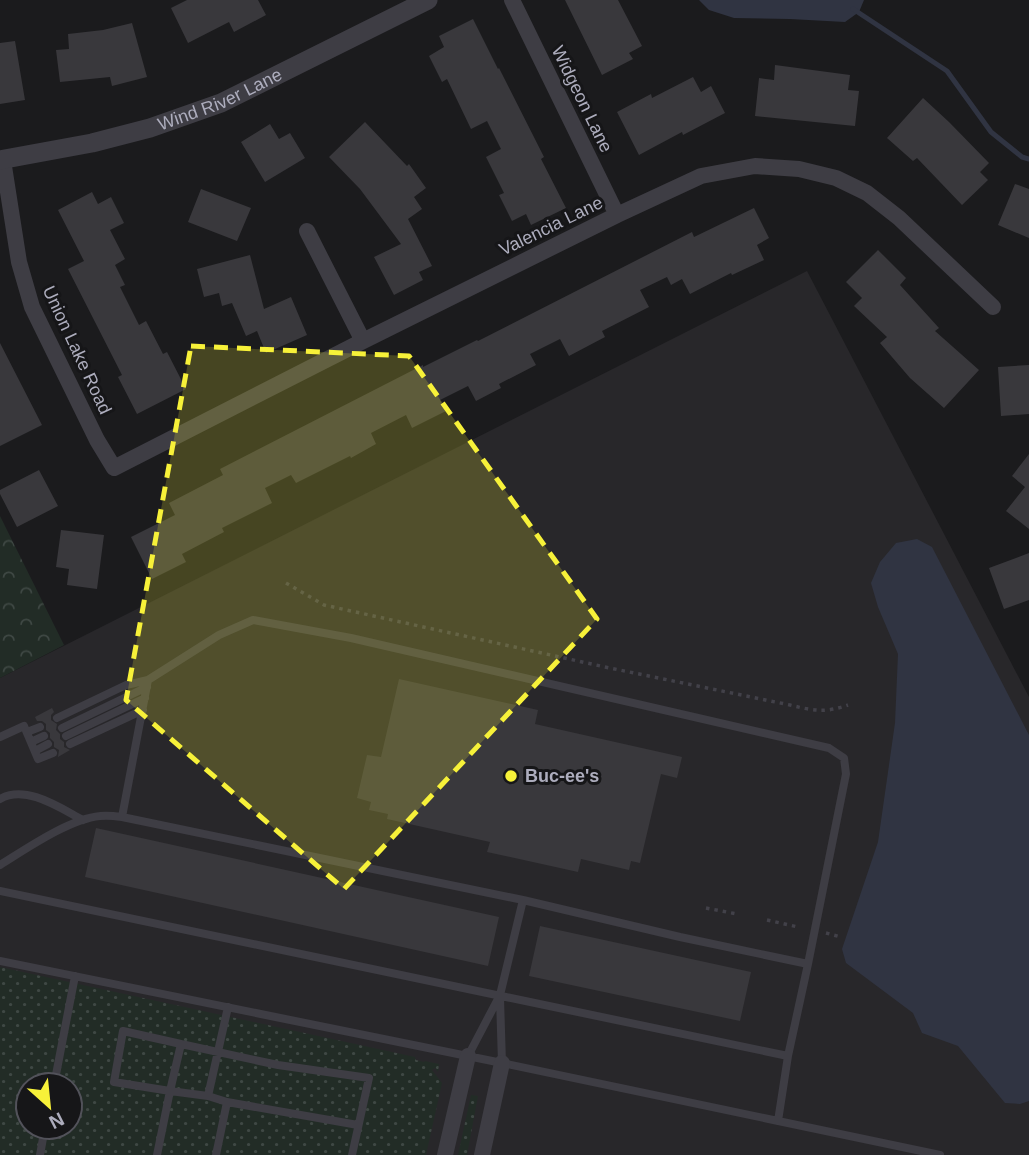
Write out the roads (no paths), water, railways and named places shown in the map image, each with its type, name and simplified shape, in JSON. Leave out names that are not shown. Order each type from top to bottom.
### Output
[{"type":"street","name":"Wind River Lane","points":[[2,160],[104,140],[150,128],[222,103],[428,0]]},
{"type":"street","name":"Widgeon Lane","points":[[512,0],[617,215]]},
{"type":"street","name":"Union Lake Road","points":[[2,160],[19,262],[32,307],[97,440],[114,468]]},
{"type":"street","name":"Valencia Lane","points":[[114,468],[617,215],[701,176],[755,166],[799,169],[836,178],[867,193],[899,218],[993,307]]},
{"type":"street","points":[[307,231],[363,341]]},
{"type":"street","points":[[446,1155],[468,1056]]},
{"type":"street","points":[[482,1155],[502,1063]]},
{"type":"lane","points":[[66,736],[219,635],[253,620],[364,641],[829,748],[844,758],[846,774],[788,1056],[778,1121]]},
{"type":"lane","points":[[122,817],[148,683]]},
{"type":"lane","points":[[57,718],[126,685],[148,683]]},
{"type":"lane","points":[[66,736],[145,698]]},
{"type":"lane","points":[[66,736],[143,710]]},
{"type":"lane","points":[[0,737],[24,726],[38,759],[48,744],[31,742]]},
{"type":"lane","points":[[27,732],[40,727]]},
{"type":"lane","points":[[0,799],[6,795],[28,795],[83,820]]},
{"type":"lane","points":[[0,865],[54,832],[83,820],[99,816],[122,817],[523,900],[808,964]]},
{"type":"lane","points":[[0,891],[788,1056]]},
{"type":"lane","points":[[468,1056],[500,995],[523,900]]},
{"type":"lane","points":[[0,961],[940,1155]]},
{"type":"lane","points":[[57,1071],[75,976]]},
{"type":"lane","points":[[500,995],[502,1063]]},
{"type":"lane","points":[[208,1096],[228,1007]]},
{"type":"lane","points":[[352,1155],[369,1078],[278,1065],[123,1031],[114,1082],[208,1096],[227,1102],[358,1125]]},
{"type":"lane","points":[[158,1155],[181,1044]]},
{"type":"lane","points":[[216,1155],[227,1102]]},
{"type":"water","points":[[699,0],[864,0],[859,12],[845,22],[734,18],[709,10]]},
{"type":"water","points":[[917,539],[932,547],[1029,735],[1029,1101],[1020,1104],[1005,1103],[958,1046],[922,1033],[913,1013],[846,963],[842,949],[878,842],[895,723],[898,654],[871,583],[880,562],[896,543]]},
{"type":"waterway","points":[[853,9],[947,71],[991,132],[1022,157],[1029,159]]},
{"type":"place","name":"Buc-ee's","points":[[511,776]]}]
